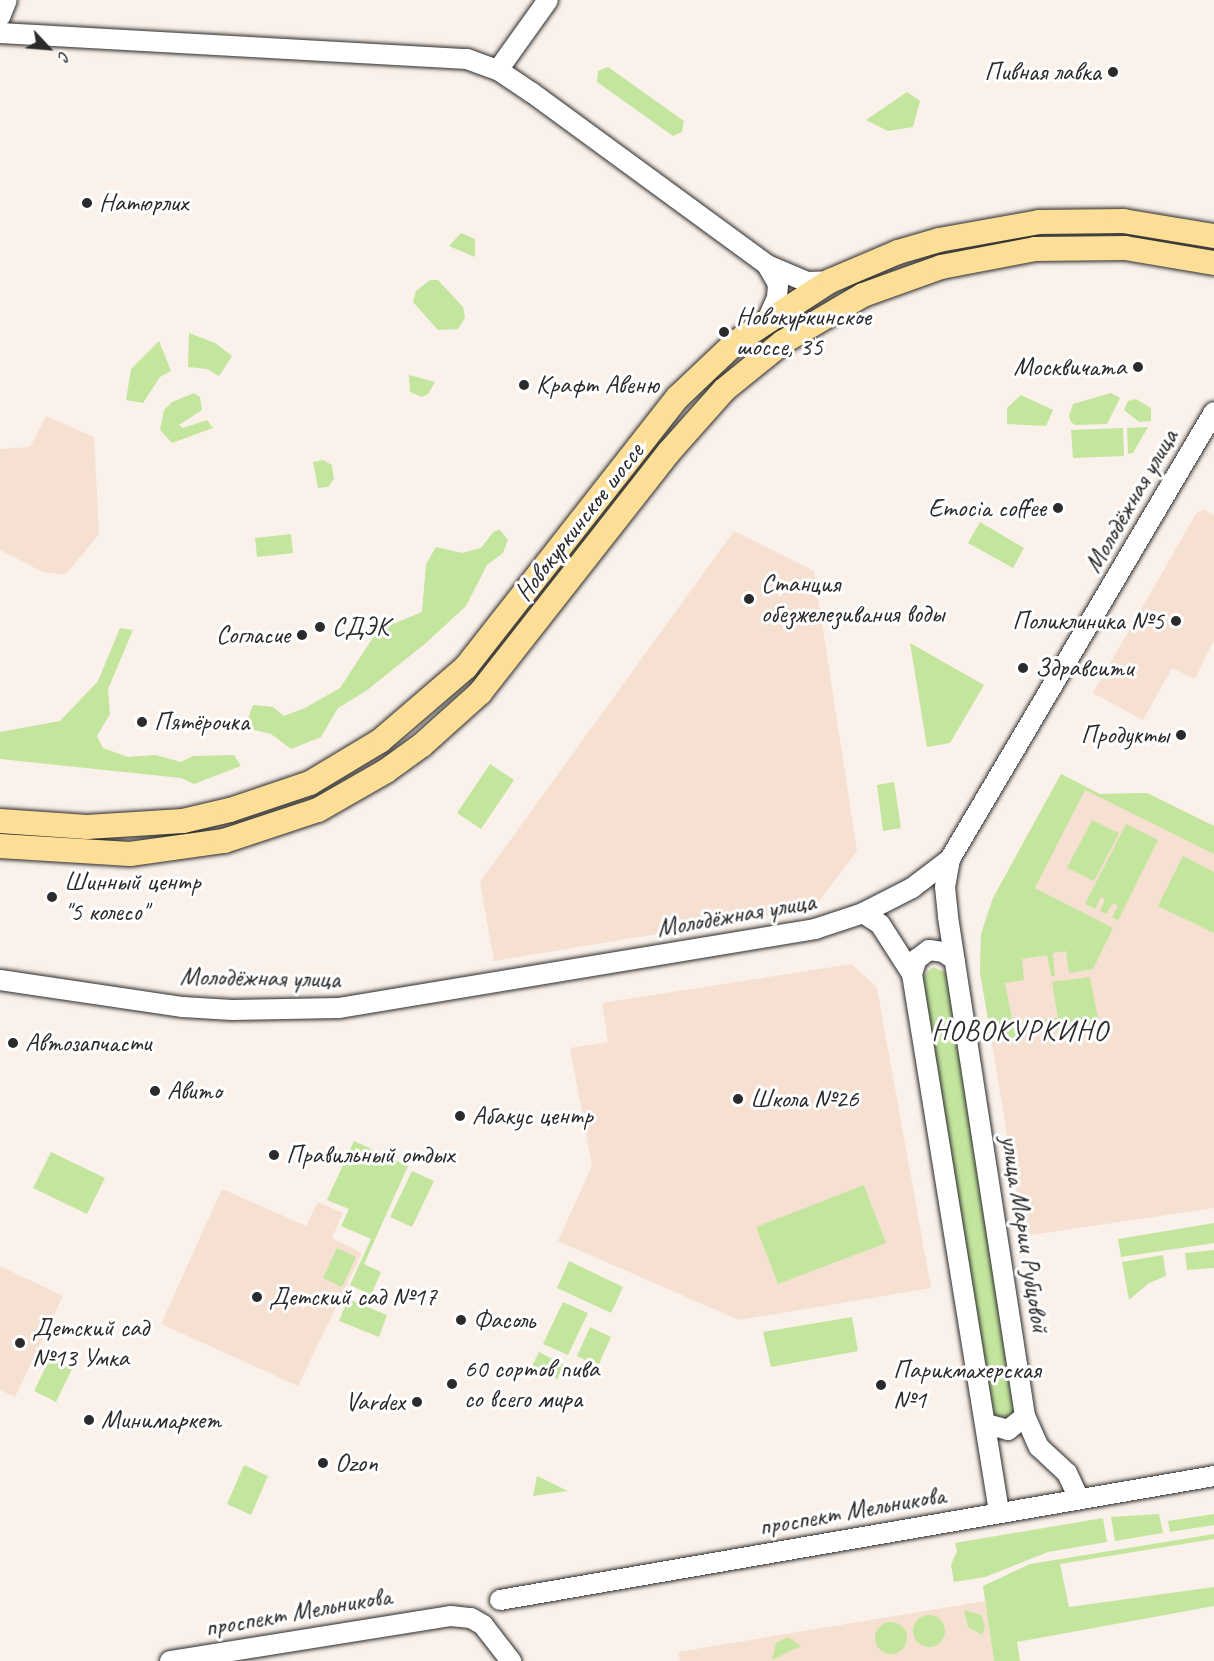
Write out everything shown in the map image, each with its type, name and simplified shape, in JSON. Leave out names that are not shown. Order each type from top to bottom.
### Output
[{"type":"main road","name":"Новокуркинское шоссе","points":[[0,820],[33,825],[87,827],[183,821],[230,810],[310,783],[411,718],[445,688],[484,644],[678,397],[736,342],[767,320],[830,282],[928,243],[1039,222],[1123,221],[1214,236]]},
{"type":"main road","name":"Новокуркинское шоссе","points":[[0,846],[92,855],[180,849],[224,841],[318,810],[422,745],[459,714],[507,662],[698,417],[752,365],[806,327],[863,295],[928,271],[1025,251],[1087,247],[1125,248],[1214,263]]},
{"type":"street","points":[[0,16],[7,0]]},
{"type":"street","points":[[498,70],[548,0]]},
{"type":"street","points":[[0,33],[467,59],[498,70],[767,265],[807,282],[830,282]]},
{"type":"street","points":[[767,265],[778,284],[777,298],[767,320]]},
{"type":"street","points":[[678,397],[676,408],[681,416],[698,417]]},
{"type":"street","name":"Молодёжная улица","points":[[0,980],[183,1007],[339,1008],[815,929],[863,913],[912,888],[950,859],[1214,412]]},
{"type":"street","points":[[484,644],[497,638],[507,641],[511,649],[507,662]]},
{"type":"street","points":[[30,850],[22,846],[18,836],[24,826],[33,825]]},
{"type":"street","name":"улица Марии Рубцовой","points":[[950,859],[945,887],[1026,1416],[1039,1447],[1066,1473],[1079,1499]]},
{"type":"street","points":[[863,913],[880,924],[912,974],[999,1512]]},
{"type":"street","points":[[912,974],[917,959],[929,950],[943,952],[955,960]]},
{"type":"street","points":[[986,1424],[1008,1430],[1026,1416]]},
{"type":"street","name":"проспект Мельникова","points":[[500,1600],[1214,1476]]},
{"type":"street","name":"проспект Мельникова","points":[[170,1661],[435,1617],[464,1617],[478,1622],[494,1635],[511,1661]]},
{"type":"shaded area","points":[[46,416],[94,437],[99,534],[66,574],[45,573],[0,550],[0,449],[30,447]]},
{"type":"shaded area","points":[[1204,510],[1214,515],[1214,640],[1195,679],[1172,668],[1143,720],[1093,693],[1197,512]]},
{"type":"shaded area","points":[[734,531],[814,571],[857,851],[814,908],[494,961],[480,882]]},
{"type":"shaded area","points":[[1061,774],[1100,794],[1147,793],[1214,826],[1214,1208],[1024,1236],[980,973],[981,934],[993,898]]},
{"type":"shaded area","name":"Школа №26","points":[[852,964],[877,988],[931,1288],[739,1320],[558,1241],[592,1166],[570,1048],[608,1042],[602,1003]]},
{"type":"shaded area","name":"Детский сад №17","points":[[222,1189],[306,1226],[318,1202],[343,1213],[332,1238],[362,1253],[298,1386],[161,1324]]},
{"type":"shaded area","name":"Детский сад №13 Умка","points":[[0,1266],[63,1296],[15,1397],[0,1390]]},
{"type":"shaded area","points":[[985,1601],[994,1661],[680,1661],[678,1652]]},
{"type":"green space","points":[[608,67],[684,121],[682,132],[673,136],[597,82],[598,71]]},
{"type":"green space","points":[[907,92],[920,101],[913,127],[888,131],[866,120]]},
{"type":"green space","points":[[461,233],[475,239],[475,257],[449,246]]},
{"type":"green space","points":[[430,280],[438,280],[463,307],[465,318],[458,329],[438,330],[413,302],[416,291]]},
{"type":"green space","points":[[189,333],[215,343],[232,356],[219,376],[207,369],[188,367]]},
{"type":"green space","points":[[159,341],[171,371],[160,377],[143,403],[126,400],[131,369]]},
{"type":"green space","points":[[409,375],[435,382],[428,394],[422,397],[410,392]]},
{"type":"green space","points":[[194,393],[200,397],[202,410],[179,425],[183,428],[207,420],[213,428],[172,443],[160,430],[164,410],[172,402]]},
{"type":"green space","points":[[1111,393],[1120,398],[1107,424],[1075,425],[1071,422],[1069,416],[1073,404]]},
{"type":"green space","points":[[1021,395],[1053,410],[1046,426],[1007,424],[1007,408]]},
{"type":"green space","points":[[1136,399],[1151,408],[1151,421],[1139,422],[1124,410],[1128,401]]},
{"type":"green space","points":[[1148,427],[1133,453],[1128,454],[1127,428]]},
{"type":"green space","points":[[1123,428],[1124,456],[1073,458],[1071,430]]},
{"type":"green space","points":[[323,460],[332,465],[334,479],[328,487],[318,488],[313,462]]},
{"type":"green space","points":[[980,522],[1024,548],[1013,568],[968,543]]},
{"type":"green space","points":[[500,530],[508,540],[503,553],[487,565],[466,606],[426,643],[366,691],[338,708],[321,737],[291,749],[271,734],[254,730],[248,718],[253,705],[273,707],[284,716],[305,708],[340,688],[378,630],[422,612],[426,564],[436,547],[462,553],[481,548],[494,531]]},
{"type":"green space","points":[[291,534],[293,553],[257,557],[255,538]]},
{"type":"green space","points":[[120,628],[133,630],[108,689],[110,714],[97,736],[103,748],[128,757],[155,755],[181,762],[193,756],[234,755],[241,766],[194,784],[181,778],[0,759],[0,732],[60,721],[98,681]]},
{"type":"green space","points":[[910,643],[984,685],[950,743],[927,747]]},
{"type":"green space","points":[[490,764],[514,780],[481,829],[457,813]]},
{"type":"green space","points":[[1061,774],[1100,794],[1147,793],[1214,826],[1214,854],[1085,790],[1035,888],[1113,928],[1093,969],[1069,973],[1066,951],[1053,953],[1055,976],[1051,976],[1047,955],[1022,959],[1024,980],[1005,983],[1013,1024],[1058,1018],[1052,982],[1090,977],[1099,1023],[992,1041],[980,973],[981,934],[993,898]]},
{"type":"green space","points":[[894,782],[901,828],[883,831],[877,785]]},
{"type":"green space","points":[[1092,820],[1119,833],[1094,881],[1067,868]]},
{"type":"green space","points":[[1126,824],[1158,840],[1118,921],[1112,917],[1118,906],[1113,903],[1106,914],[1100,911],[1105,899],[1101,897],[1095,909],[1085,904]]},
{"type":"green space","points":[[1183,856],[1214,872],[1214,933],[1158,906]]},
{"type":"green space","points":[[933,967],[949,974],[1016,1411],[1006,1418],[997,1417],[992,1411],[921,979]]},
{"type":"green space","points":[[354,1141],[408,1166],[364,1264],[381,1272],[371,1295],[350,1285],[371,1239],[341,1226],[349,1209],[327,1200]]},
{"type":"green space","points":[[51,1152],[105,1178],[87,1214],[33,1188]]},
{"type":"green space","points":[[412,1171],[434,1181],[412,1227],[390,1217]]},
{"type":"green space","points":[[864,1185],[886,1243],[778,1284],[756,1227]]},
{"type":"green space","points":[[1214,1223],[1214,1243],[1121,1257],[1118,1239]]},
{"type":"green space","points":[[337,1248],[356,1257],[342,1287],[323,1278]]},
{"type":"green space","points":[[1214,1250],[1214,1268],[1187,1270],[1185,1253]]},
{"type":"green space","points":[[1163,1255],[1166,1276],[1149,1283],[1129,1300],[1122,1262]]},
{"type":"green space","points":[[569,1261],[623,1287],[611,1313],[557,1288]]},
{"type":"green space","points":[[348,1299],[387,1315],[379,1337],[339,1321]]},
{"type":"green space","points":[[563,1302],[588,1313],[568,1355],[543,1344]]},
{"type":"green space","points":[[852,1317],[858,1351],[771,1367],[763,1332]]},
{"type":"green space","points":[[590,1327],[611,1337],[598,1366],[577,1356]]},
{"type":"green space","points":[[539,1352],[564,1365],[557,1379],[532,1366]]},
{"type":"green space","points":[[50,1358],[72,1369],[56,1402],[34,1391]]},
{"type":"green space","points":[[244,1465],[268,1476],[251,1515],[227,1504]]},
{"type":"green space","points":[[537,1476],[568,1491],[533,1496]]},
{"type":"green space","points":[[1159,1514],[1163,1533],[1115,1541],[1111,1517]]},
{"type":"green space","points":[[1214,1514],[1214,1525],[1170,1532],[1168,1521]]},
{"type":"green space","points":[[1103,1518],[1107,1542],[1048,1552],[985,1577],[954,1582],[951,1565],[957,1551],[955,1543]]},
{"type":"green space","points":[[1214,1534],[1214,1539],[1060,1564],[1069,1607],[1214,1587],[1214,1606],[1017,1642],[1020,1661],[994,1661],[983,1586],[1030,1564]]},
{"type":"green space","points":[[964,1610],[981,1615],[985,1626],[982,1635],[968,1627]]},
{"type":"green space","points":[[929,1615],[941,1619],[945,1631],[941,1643],[929,1647],[917,1643],[913,1631],[917,1619]]},
{"type":"green space","points":[[891,1622],[903,1626],[907,1638],[903,1650],[891,1654],[879,1650],[875,1638],[879,1626]]},
{"type":"green space","points":[[788,1637],[801,1646],[772,1660],[776,1643]]},
{"type":"place","name":"Пивная лавка","points":[[1113,72]]},
{"type":"place","name":"Натюрлих","points":[[87,203]]},
{"type":"place","name":"Новокуркинское шоссе, 35","points":[[724,332]]},
{"type":"place","name":"Москвичата","points":[[1138,367]]},
{"type":"place","name":"Крафт Авеню","points":[[524,385]]},
{"type":"place","name":"Emocia coffee","points":[[1058,508]]},
{"type":"place","name":"Станция обезжелезивания воды","points":[[749,599]]},
{"type":"place","name":"Поликлиника №5","points":[[1176,621]]},
{"type":"place","name":"СДЭК","points":[[320,627]]},
{"type":"place","name":"Согласие","points":[[302,635]]},
{"type":"place","name":"Здравсити","points":[[1023,668]]},
{"type":"place","name":"Пятёрочка","points":[[142,722]]},
{"type":"place","name":"Продукты","points":[[1181,735]]},
{"type":"place","name":"Шинный центр \"5 колесо\"","points":[[52,897]]},
{"type":"place","name":"Автозапчасти","points":[[13,1043]]},
{"type":"place","name":"Авито","points":[[155,1091]]},
{"type":"place","name":"Школа №26","points":[[738,1099]]},
{"type":"place","name":"Абакус центр","points":[[460,1116]]},
{"type":"place","name":"Правильный отдых","points":[[274,1155]]},
{"type":"place","name":"Детский сад №17","points":[[257,1297]]},
{"type":"place","name":"Фасоль","points":[[461,1320]]},
{"type":"place","name":"Детский сад №13 Умка","points":[[20,1343]]},
{"type":"place","name":"60 сортов пива со всего мира","points":[[452,1384]]},
{"type":"place","name":"Парикмахерская №1","points":[[881,1385]]},
{"type":"place","name":"Vardex","points":[[417,1402]]},
{"type":"place","name":"Минимаркет","points":[[89,1420]]},
{"type":"place","name":"Ozon","points":[[323,1463]]},
{"type":"district","name":"НОВОКУРКИНО","points":[[1020,1031]]}]
